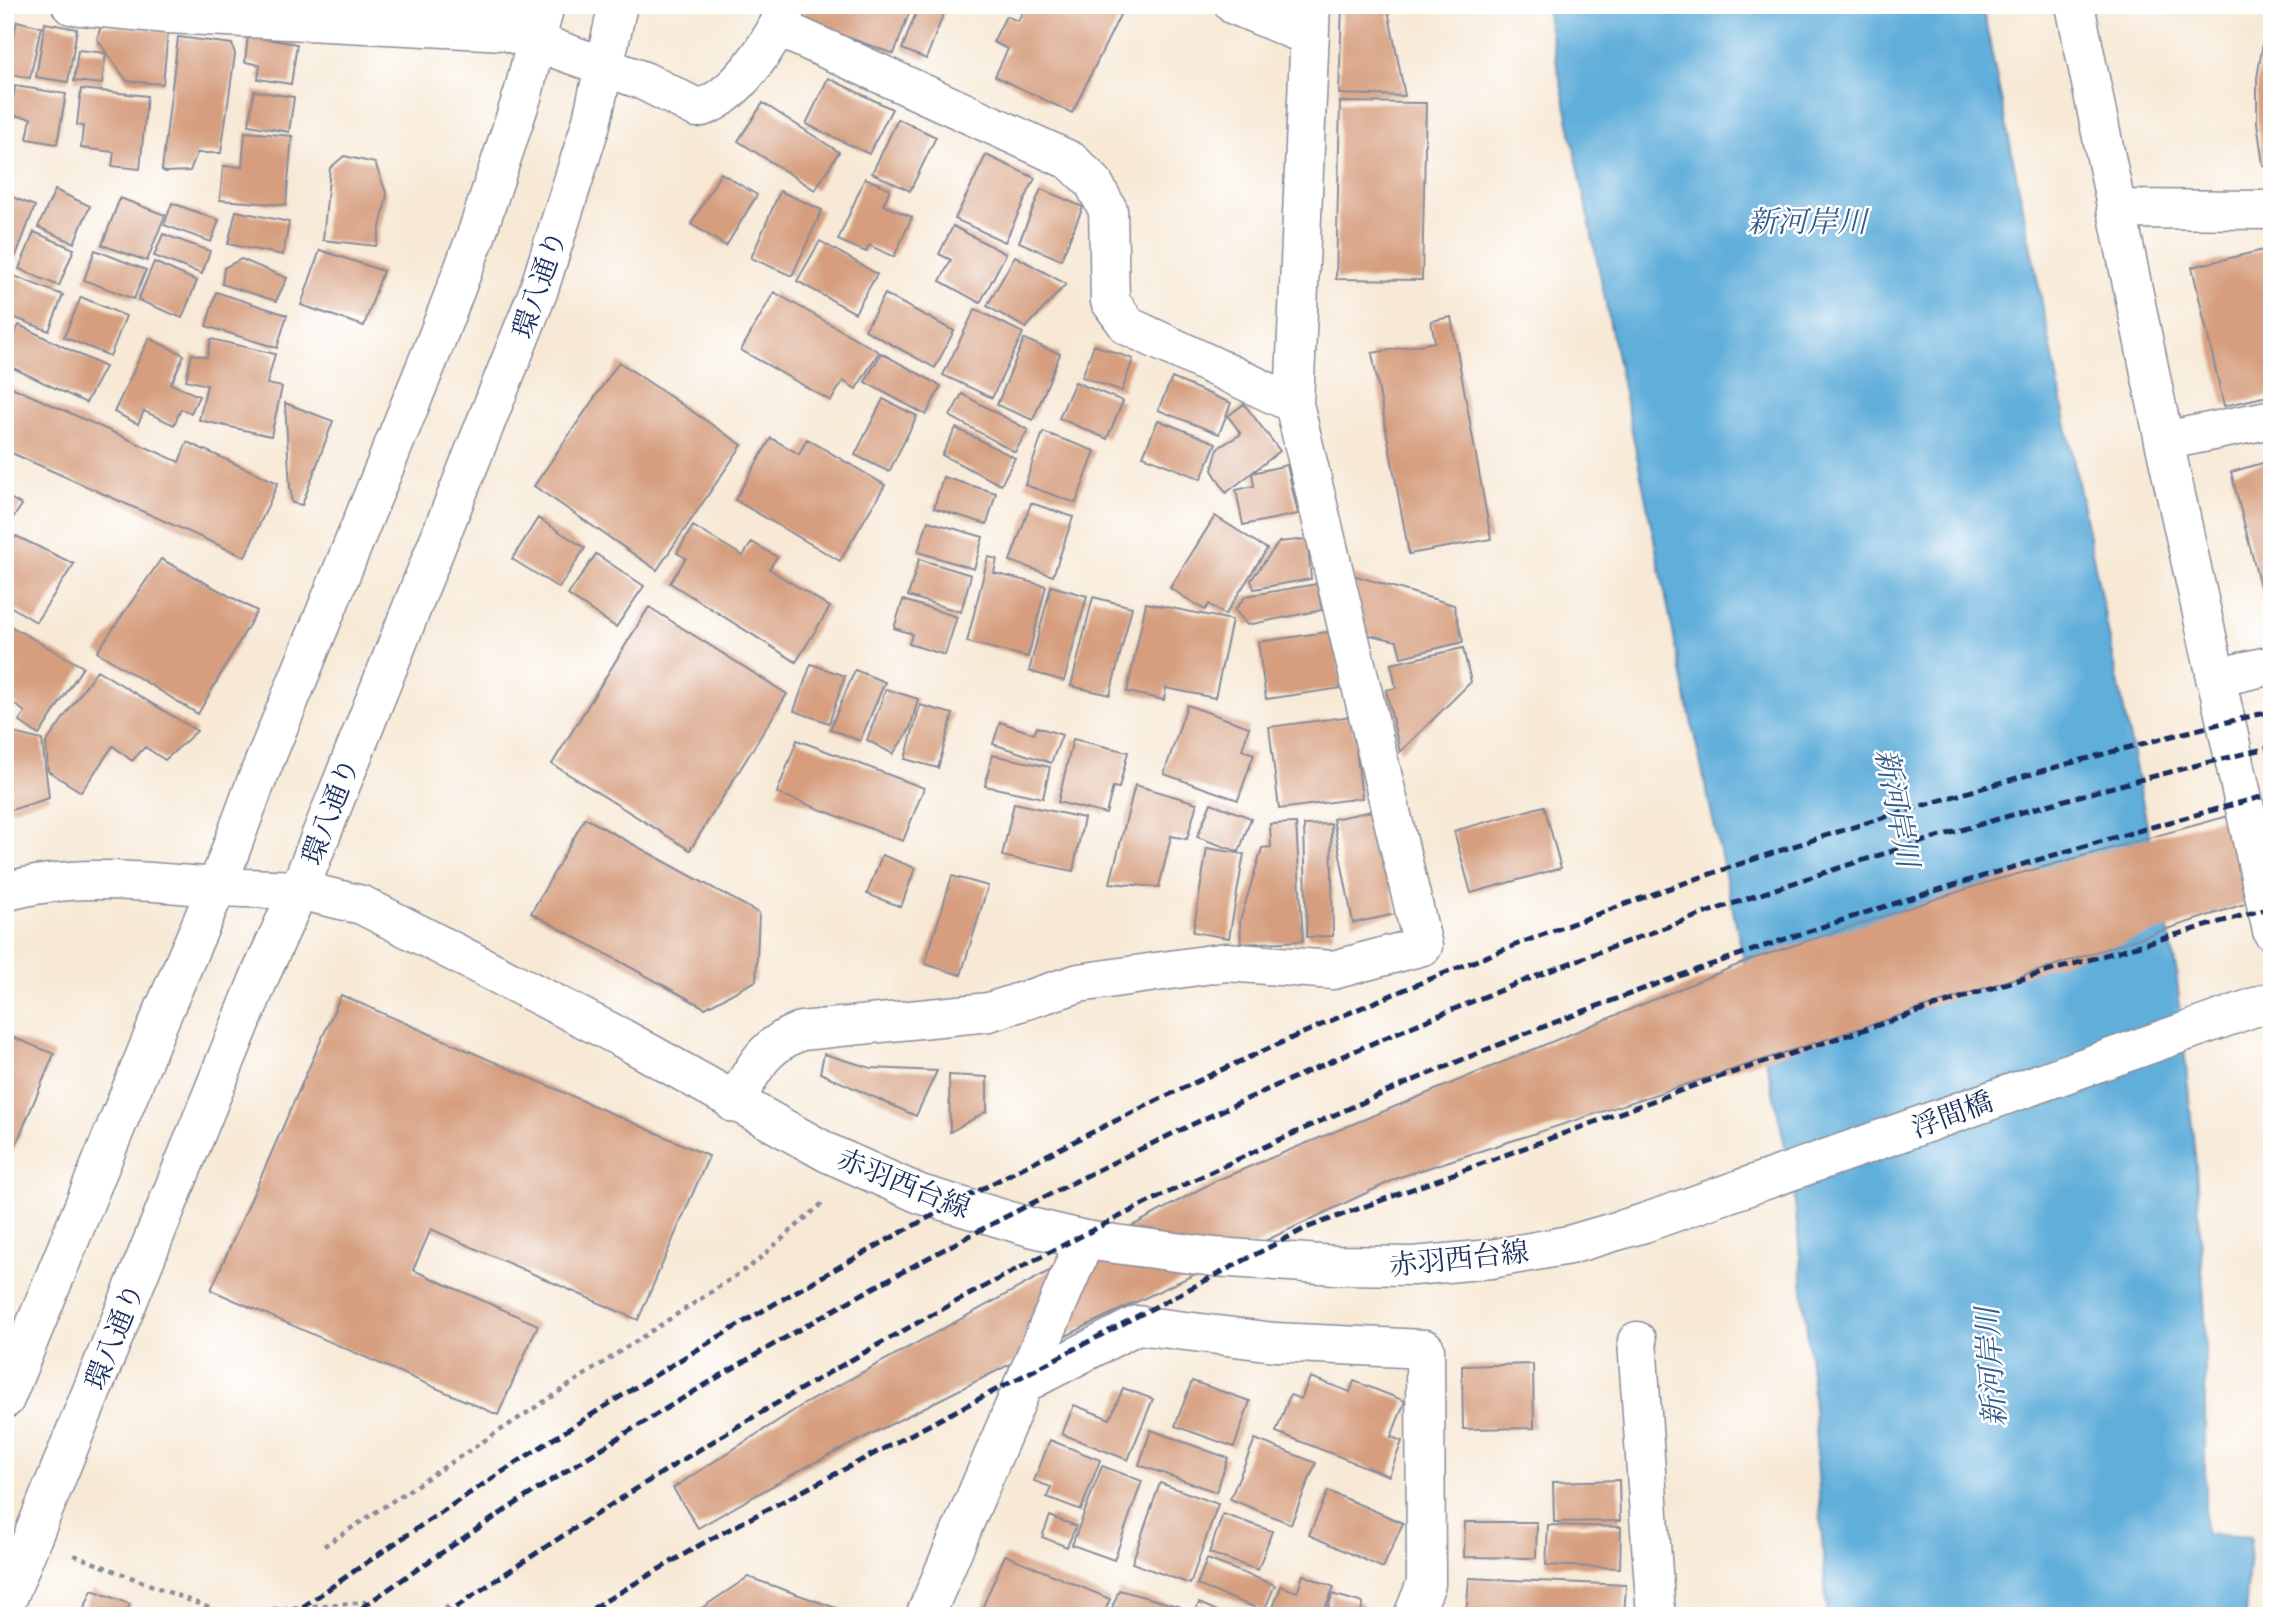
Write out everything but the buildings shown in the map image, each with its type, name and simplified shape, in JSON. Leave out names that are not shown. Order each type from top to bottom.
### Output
[{"type":"main road","points":[[71,5],[167,14],[491,29],[541,22],[605,66],[697,107],[708,106],[721,100],[784,16],[1071,161],[1093,182],[1108,210],[1110,301],[1128,326],[1294,404]]},
{"type":"main road","name":"環八通り","points":[[5,1605],[260,976],[299,890],[538,292],[592,124],[618,5]]},
{"type":"main road","points":[[734,1103],[764,1052],[780,1039],[801,1031],[989,1012],[1079,983],[1226,962],[1334,970],[1423,946],[1294,404],[1310,21],[1234,5]]},
{"type":"main road","points":[[2075,5],[2164,441],[2272,931]]},
{"type":"main road","points":[[5,1399],[160,1019],[218,887],[476,236],[523,94],[541,22]]},
{"type":"main road","points":[[2116,209],[2272,210]]},
{"type":"main road","points":[[2164,441],[2272,419]]},
{"type":"main road","points":[[2215,678],[2272,665]]},
{"type":"main road","name":"赤羽西台線","points":[[5,892],[33,884],[86,879],[299,890],[362,905],[622,1038],[734,1103],[828,1153],[920,1194],[1004,1221],[1085,1240],[1214,1257],[1336,1265],[1413,1266],[1491,1259],[1543,1250],[1644,1223]]},
{"type":"main road","name":"浮間橋","points":[[1644,1223],[2266,1003]]},
{"type":"main road","points":[[925,1616],[1085,1240]]},
{"type":"main road","points":[[1023,1384],[1137,1325],[1274,1342],[1425,1349],[1426,1584],[1413,1616]]},
{"type":"main road","points":[[1637,1341],[1656,1616]]},
{"type":"path","points":[[324,1546],[752,1265],[824,1202]]},
{"type":"path","points":[[67,1552],[221,1615],[366,1602]]},
{"type":"path","points":[[438,1616],[450,1605]]},
{"type":"water","name":"新河岸川","points":[[1545,5],[1982,5],[2176,969],[2196,1166],[2205,1318],[2205,1534],[2251,1537],[2245,1616],[1827,1616],[1813,1396],[1793,1182],[1689,711]]},
{"type":"railway","points":[[290,1616],[509,1467],[733,1328],[963,1199],[1200,1080],[1460,967],[1727,868],[1998,784],[2272,711]]},
{"type":"railway","points":[[350,1616],[572,1467],[799,1330],[1031,1204],[1269,1089],[1512,986],[1760,894],[2014,815],[2272,747]]},
{"type":"railway","points":[[443,1616],[564,1535],[812,1382],[1068,1243],[1198,1178],[1330,1117],[1563,1019],[1763,947],[2067,851],[2272,794]]},
{"type":"railway","points":[[580,1616],[705,1542],[1306,1228],[1704,1082],[2001,985],[2272,907]]}]
